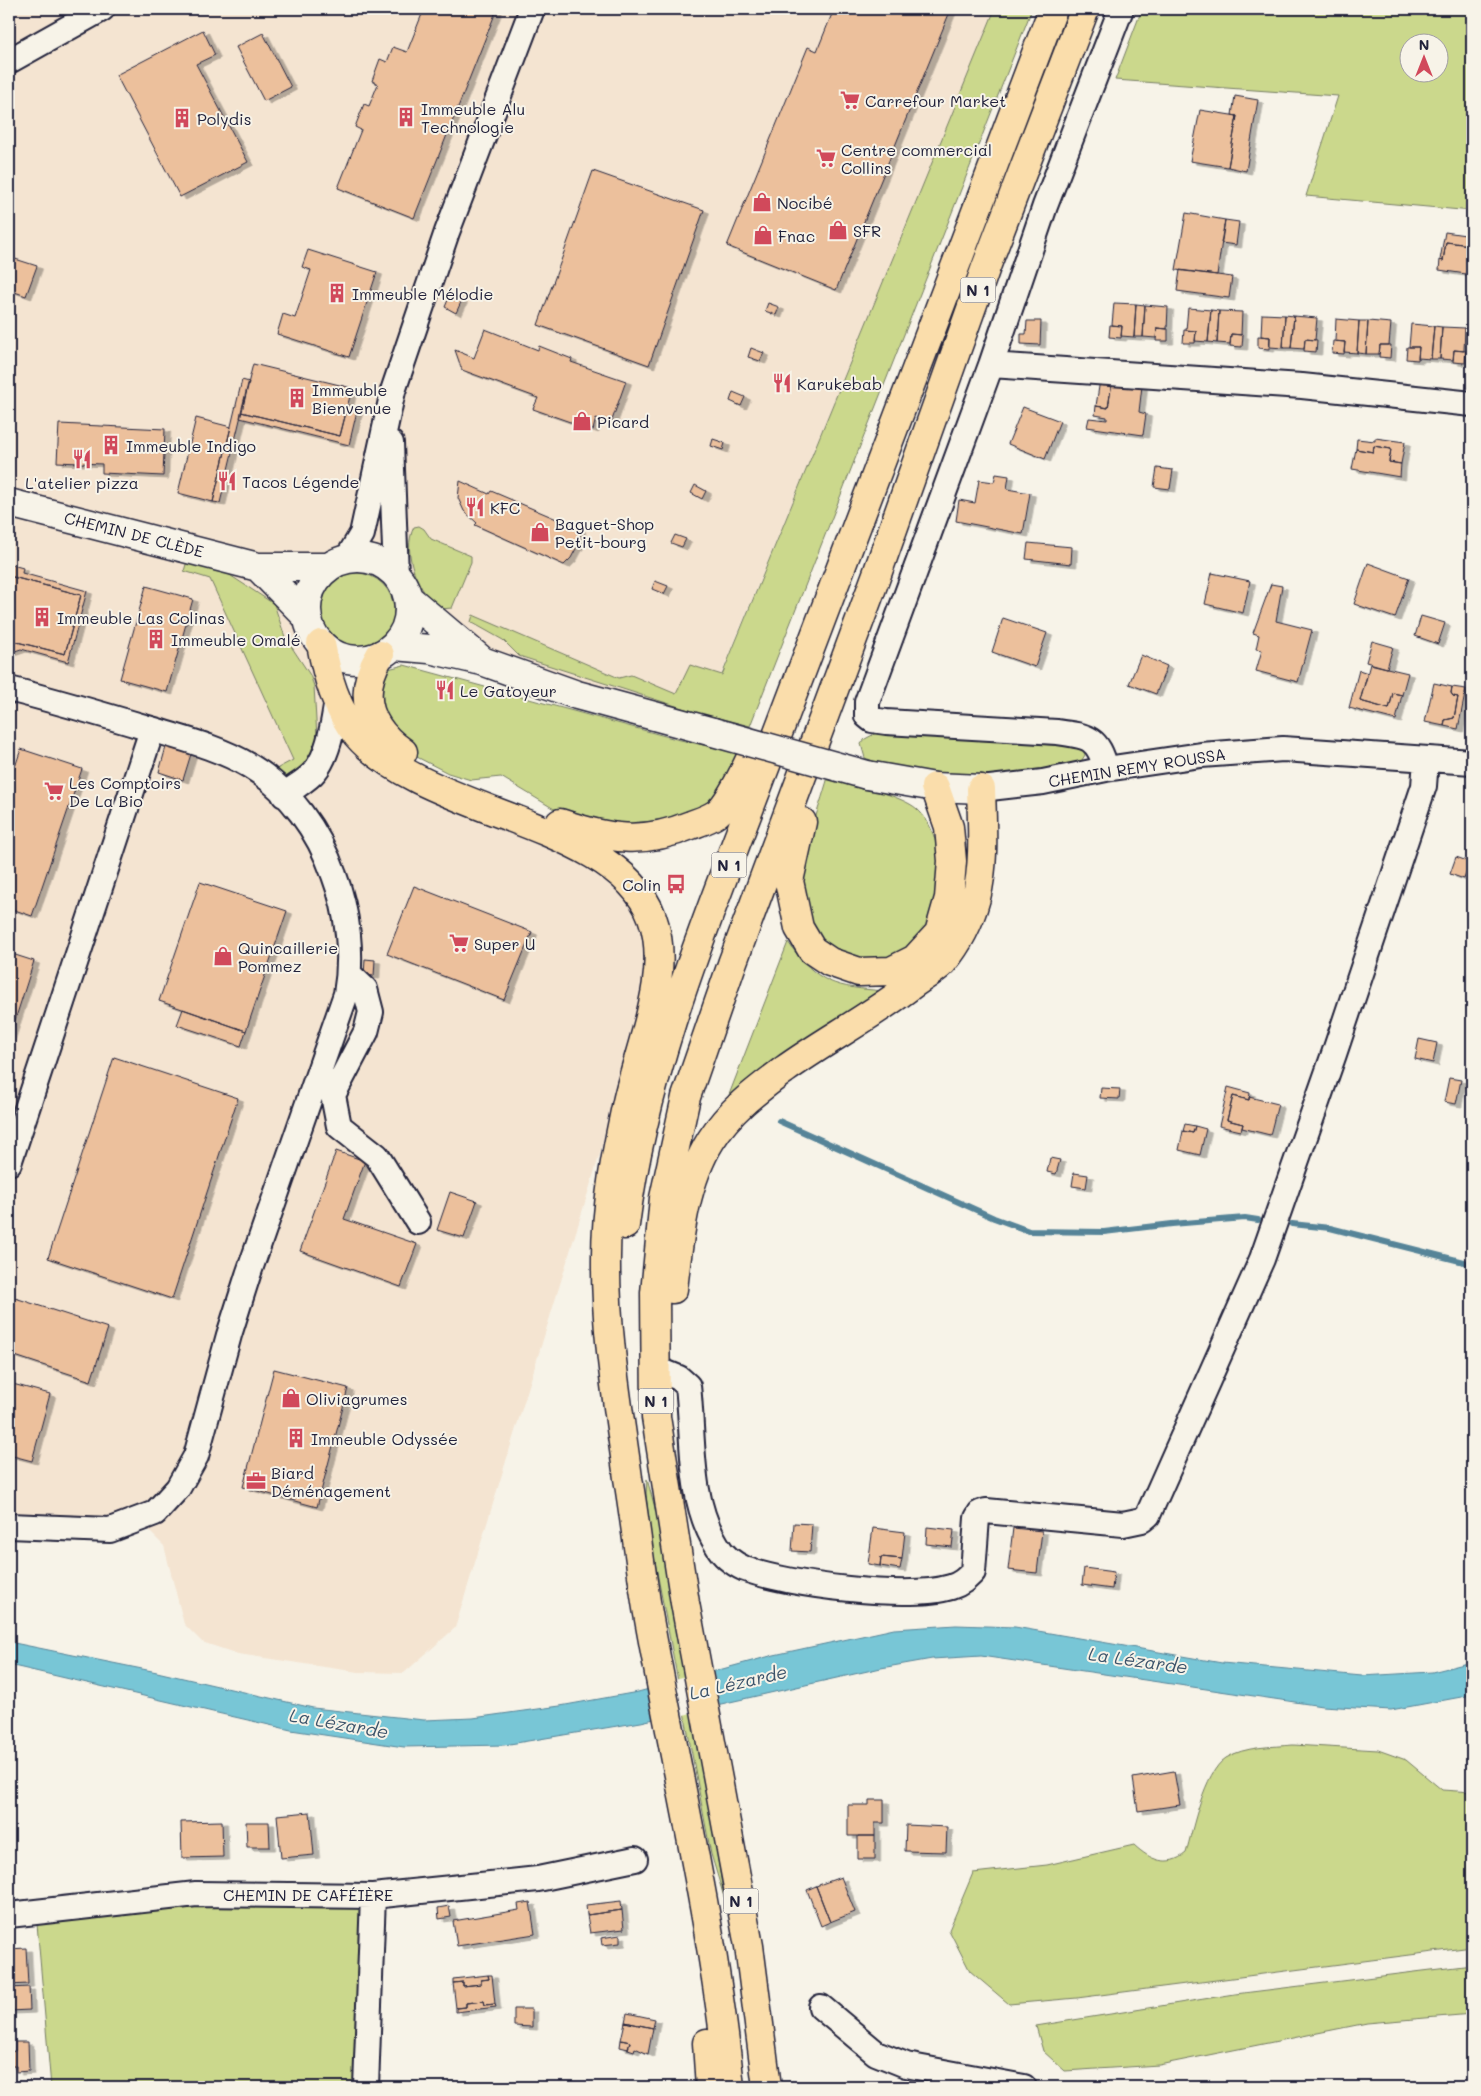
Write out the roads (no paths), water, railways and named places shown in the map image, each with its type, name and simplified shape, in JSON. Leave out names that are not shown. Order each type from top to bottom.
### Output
[{"type":"highway","name":"N 1","points":[[730,2087],[698,1867],[647,1607],[618,1408],[619,1269],[629,1191],[659,1060],[701,939],[847,546],[1053,9]]},
{"type":"highway","name":"N 1","points":[[767,2087],[749,1946],[685,1603],[656,1417],[656,1293],[664,1198],[686,1098],[732,964],[877,574],[986,267],[1085,9]]},
{"type":"highway","points":[[387,651],[371,671],[367,693],[370,715],[388,742],[417,762],[550,820],[595,834],[610,837],[639,837],[672,833],[717,814],[747,770],[788,664],[847,546]]},
{"type":"highway","points":[[877,574],[796,844],[789,881],[799,928],[812,950],[830,962],[859,972],[891,971],[915,959],[939,934],[949,898],[952,861],[949,827],[935,787]]},
{"type":"highway","points":[[321,644],[328,682],[336,700],[355,733],[368,746],[401,769],[436,788],[551,835],[600,858],[623,876],[636,890],[652,916],[659,944],[657,985],[628,1099],[611,1185],[606,1255],[608,1328],[618,1408]]},
{"type":"highway","points":[[656,1417],[687,1200],[698,1165],[710,1141],[726,1118],[748,1097],[794,1063],[895,998],[943,962],[968,923],[977,896],[981,857],[981,789]]},
{"type":"highway","points":[[698,1867],[710,2087]]},
{"type":"highway","points":[[749,1946],[774,2021],[782,2087]]},
{"type":"main road","name":"CHEMIN DE CLÈDE","points":[[9,503],[258,566],[338,563]]},
{"type":"main road","points":[[482,661],[402,586],[385,566],[370,560],[338,563],[318,577],[311,589],[307,603],[312,632],[321,644],[334,654],[349,660],[365,660],[387,651],[429,649],[482,661],[577,695],[866,775],[935,787],[981,789]]},
{"type":"main road","points":[[258,566],[308,617]]},
{"type":"main road","points":[[387,651],[404,632],[409,615],[402,586]]},
{"type":"street","points":[[9,61],[102,9]]},
{"type":"street","points":[[338,563],[362,534],[393,391],[447,232],[532,9]]},
{"type":"street","points":[[1106,769],[1102,752],[1095,742],[1081,735],[872,720],[867,716],[867,702],[991,365],[1045,206],[1121,9]]},
{"type":"street","points":[[991,365],[1302,386],[1472,404]]},
{"type":"street","points":[[393,391],[391,420],[402,586]]},
{"type":"street","points":[[9,689],[90,710],[221,752],[250,766],[284,795],[304,816],[328,856],[344,906],[350,975],[346,994],[229,1335],[196,1456],[178,1488],[155,1513],[110,1530],[9,1526]]},
{"type":"street","points":[[284,795],[315,772],[323,758],[331,730],[336,700]]},
{"type":"street","points":[[9,1163],[152,730]]},
{"type":"street","name":"CHEMIN REMY ROUSSA","points":[[981,789],[1043,782],[1106,769],[1202,755],[1283,750],[1472,762]]},
{"type":"street","points":[[662,1371],[679,1378],[688,1386],[696,1477],[704,1518],[717,1545],[729,1560],[744,1568],[791,1581],[914,1592],[933,1590],[963,1582],[973,1572],[977,1518],[980,1513],[986,1511],[1123,1524],[1142,1520],[1148,1516],[1262,1259],[1334,1054],[1424,786],[1426,759]]},
{"type":"street","points":[[350,975],[365,989],[371,1012],[366,1032],[333,1096],[339,1126],[377,1156],[418,1222]]},
{"type":"street","name":"CHEMIN DE CAFÉIÈRE","points":[[9,1914],[196,1894],[374,1896],[538,1879],[635,1859]]},
{"type":"street","points":[[366,2087],[374,1896]]},
{"type":"street","points":[[822,2007],[876,2052],[906,2065],[1024,2087]]},
{"type":"water","name":"La Lézarde","points":[[956,1625],[1015,1627],[1222,1663],[1362,1676],[1432,1672],[1472,1662],[1472,1695],[1391,1710],[1322,1706],[981,1656],[932,1659],[881,1668],[641,1722],[504,1745],[404,1747],[291,1730],[9,1665],[9,1642],[157,1672],[313,1708],[424,1720],[473,1718],[560,1706],[638,1692],[774,1655],[894,1629]]},
{"type":"waterway","points":[[779,1121],[994,1218],[1029,1231],[1104,1232],[1245,1218],[1258,1220]]},
{"type":"waterway","points":[[1292,1224],[1330,1228],[1472,1264]]},
{"type":"place","name":"Carrefour Market","points":[[850,100]]},
{"type":"place","name":"Immeuble Alu Technologie","points":[[406,117]]},
{"type":"place","name":"Polydis","points":[[182,118]]},
{"type":"place","name":"Centre commercial Collins","points":[[826,158]]},
{"type":"place","name":"Nocibé","points":[[762,202]]},
{"type":"place","name":"SFR","points":[[838,230]]},
{"type":"place","name":"Fnac","points":[[763,235]]},
{"type":"place","name":"Immeuble Mélodie","points":[[337,293]]},
{"type":"place","name":"Karukebab","points":[[782,383]]},
{"type":"place","name":"Immeuble Bienvenue","points":[[297,398]]},
{"type":"place","name":"Picard","points":[[582,421]]},
{"type":"place","name":"Immeuble Indigo","points":[[111,445]]},
{"type":"place","name":"L'atelier pizza","points":[[82,459]]},
{"type":"place","name":"Tacos Légende","points":[[227,481]]},
{"type":"place","name":"KFC","points":[[475,507]]},
{"type":"place","name":"Baguet-Shop Petit-bourg","points":[[540,532]]},
{"type":"place","name":"Immeuble Las Colinas","points":[[42,617]]},
{"type":"place","name":"Immeuble Omalé","points":[[156,639]]},
{"type":"place","name":"Le Gatoyeur","points":[[445,690]]},
{"type":"place","name":"Les Comptoirs De La Bio","points":[[54,791]]},
{"type":"place","name":"Colin","points":[[676,884]]},
{"type":"place","name":"Super U","points":[[459,943]]},
{"type":"place","name":"Quincaillerie Pommez","points":[[223,956]]},
{"type":"place","name":"Oliviagrumes","points":[[291,1398]]},
{"type":"place","name":"Immeuble Odyssée","points":[[296,1438]]},
{"type":"place","name":"Biard Déménagement","points":[[256,1481]]}]
